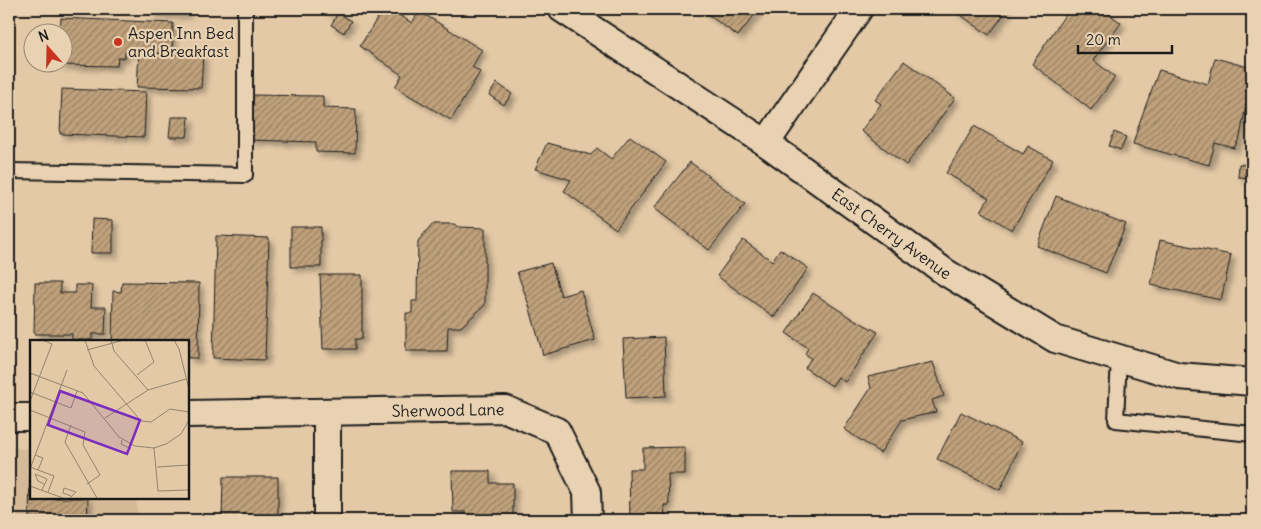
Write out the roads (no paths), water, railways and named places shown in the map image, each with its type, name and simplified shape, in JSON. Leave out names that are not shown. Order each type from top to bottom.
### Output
[{"type":"street","name":"East Cherry Avenue","points":[[562,9],[766,143],[945,272],[1055,340],[1179,376],[1252,382]]},
{"type":"street","points":[[766,143],[860,9]]},
{"type":"street","name":"Sherwood Lane","points":[[189,414],[505,409],[558,431],[587,492],[588,520]]},
{"type":"street","points":[[327,412],[327,520]]},
{"type":"street","points":[[9,417],[30,417]]},
{"type":"lane","points":[[9,171],[245,175],[245,9]]},
{"type":"lane","points":[[1119,358],[1116,420],[1252,434]]},
{"type":"place","name":"Aspen Inn Bed and Breakfast","points":[[118,42]]}]
